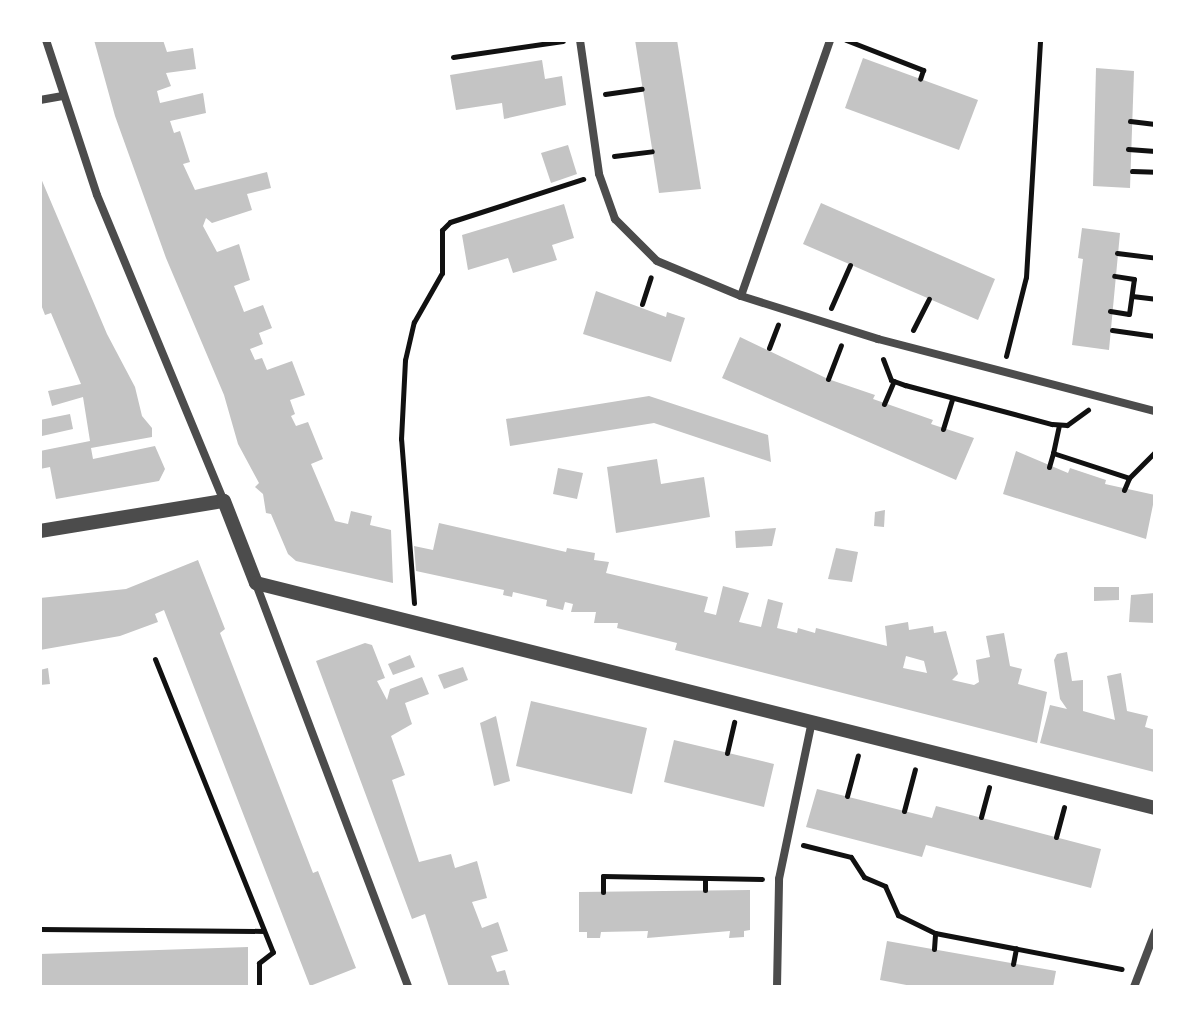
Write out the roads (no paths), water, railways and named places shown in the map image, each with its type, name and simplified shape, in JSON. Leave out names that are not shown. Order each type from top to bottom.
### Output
[{"type":"street","points":[[46,40],[97,195],[224,501],[408,987]]},
{"type":"street","points":[[580,40],[599,174],[615,219],[657,261],[741,296],[848,330],[1155,411]]},
{"type":"street","points":[[741,296],[830,40]]},
{"type":"street","points":[[40,100],[63,96]]},
{"type":"street","points":[[40,531],[224,501]]},
{"type":"street","points":[[256,583],[416,626],[812,721],[1155,808]]},
{"type":"street","points":[[777,987],[779,879],[812,721]]},
{"type":"street","points":[[1134,987],[1155,932]]}]
